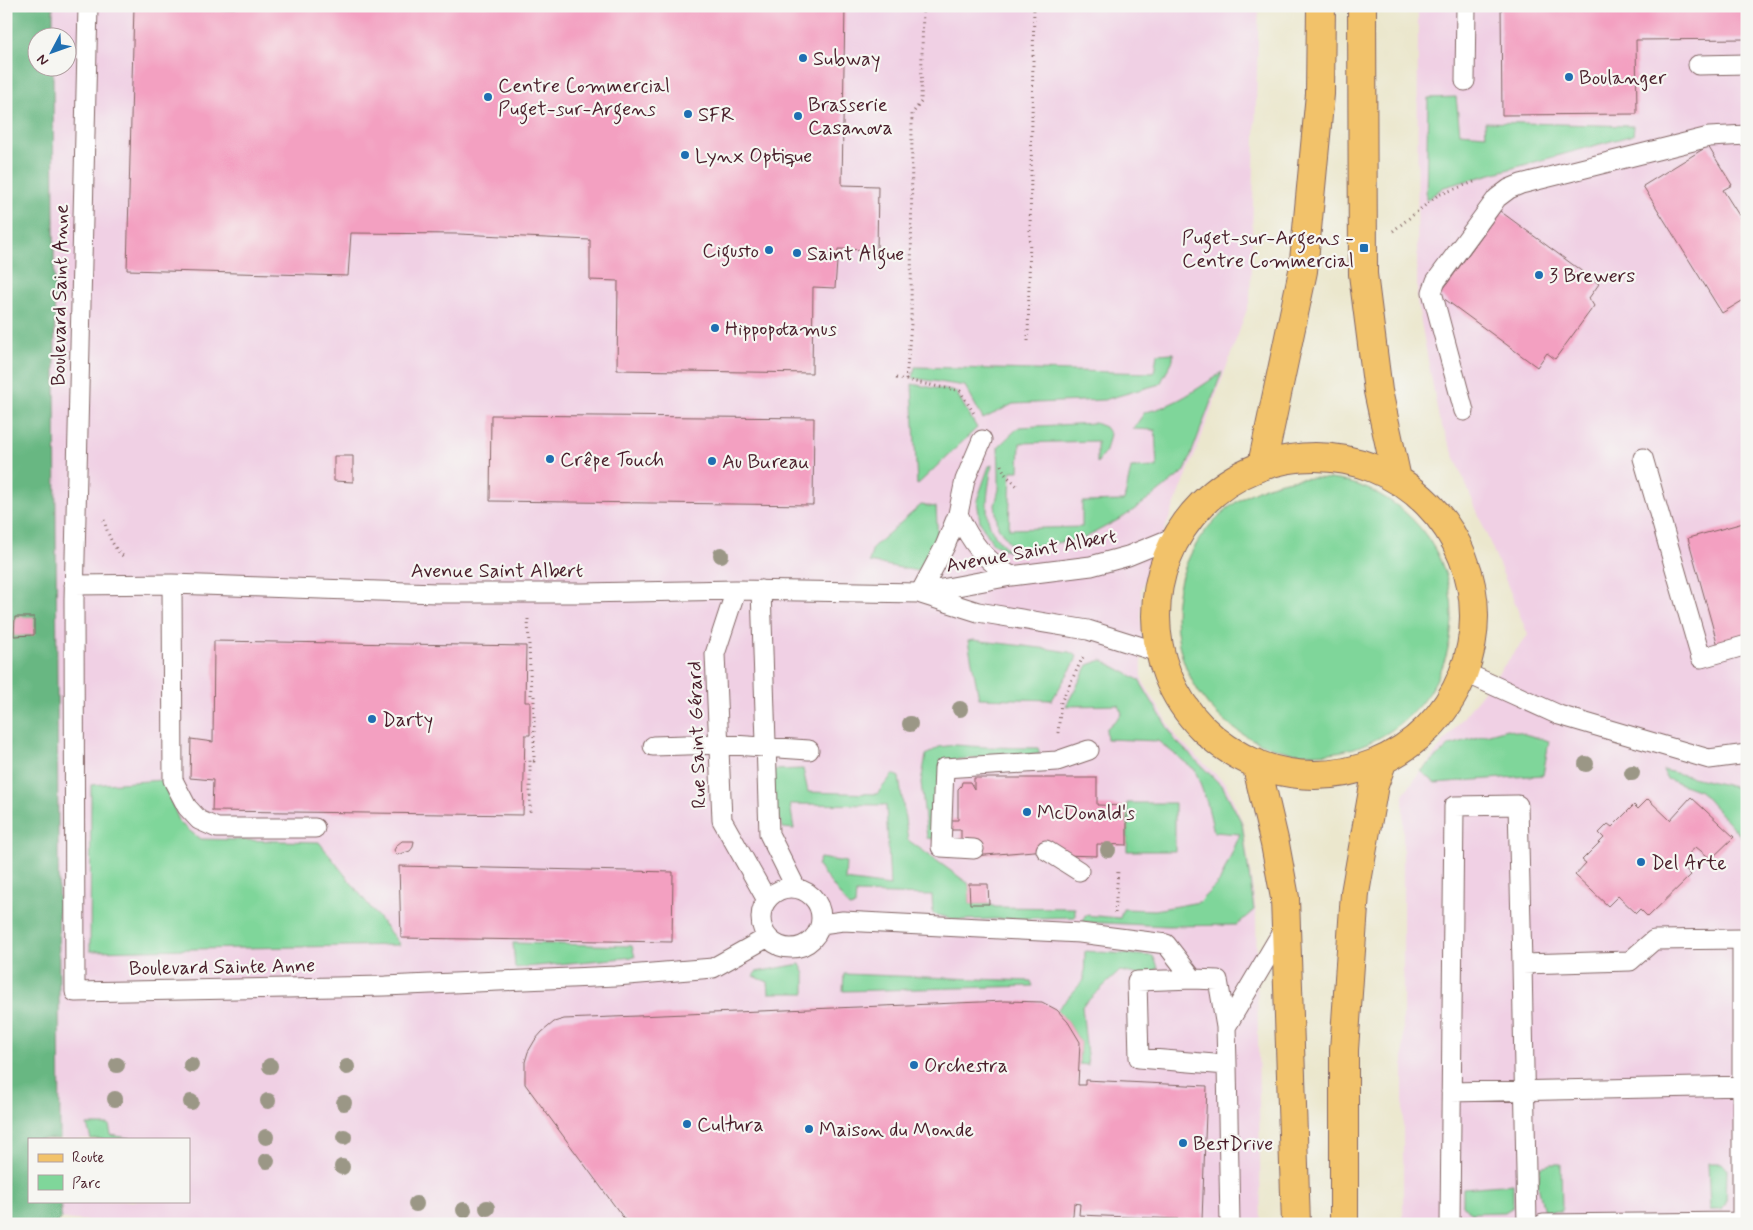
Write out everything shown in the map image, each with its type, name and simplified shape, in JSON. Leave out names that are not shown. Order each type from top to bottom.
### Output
[{"type":"main road","points":[[1262,465],[1302,271],[1320,94],[1321,6]]},
{"type":"main road","points":[[1362,6],[1363,274],[1378,391],[1397,479]]},
{"type":"main road","points":[[1296,457],[1331,457],[1365,464],[1397,479],[1432,507],[1457,543],[1472,585],[1474,629],[1464,672],[1454,695],[1440,715],[1423,733],[1404,748],[1383,760],[1349,771],[1332,774],[1307,774],[1281,771],[1256,763],[1233,751],[1213,737],[1195,719],[1180,699],[1161,652],[1157,622],[1158,593],[1165,564],[1177,536],[1193,514],[1213,493],[1236,477],[1262,465],[1296,457]]},
{"type":"main road","points":[[1344,1224],[1344,1050],[1355,893],[1374,785],[1383,760]]},
{"type":"main road","points":[[1256,763],[1276,844],[1285,898],[1296,1224]]},
{"type":"lane","name":"Boulevard Saint Anne","points":[[74,585],[88,6]]},
{"type":"lane","points":[[1465,81],[1466,6]]},
{"type":"lane","points":[[1698,66],[1747,64]]},
{"type":"lane","points":[[1464,411],[1432,292],[1436,282],[1497,198],[1509,189],[1521,184],[1709,137],[1747,136]]},
{"type":"lane","points":[[920,593],[945,546],[958,514],[965,480],[982,440]]},
{"type":"lane","points":[[1643,458],[1701,658],[1747,645]]},
{"type":"lane","points":[[958,514],[971,541],[982,554],[992,565],[1011,576]]},
{"type":"lane","name":"Avenue Saint Albert","points":[[74,585],[172,584],[436,593],[736,590],[920,593],[1011,576],[1091,566],[1128,556],[1177,536]]},
{"type":"lane","points":[[172,584],[173,780],[187,807],[199,820],[217,828],[315,828]]},
{"type":"lane","name":"Boulevard Sainte Anne","points":[[74,585],[75,992],[385,986],[626,975],[713,968],[768,937]]},
{"type":"lane","name":"Rue Saint Gérard","points":[[736,590],[715,654],[722,820],[767,900]]},
{"type":"lane","points":[[762,590],[770,834],[796,888]]},
{"type":"lane","name":"Avenue Saint Albert","points":[[920,593],[978,612],[1088,630],[1161,652]]},
{"type":"lane","points":[[1464,672],[1559,715],[1709,759],[1747,754]]},
{"type":"lane","points":[[653,746],[719,744],[809,750]]},
{"type":"lane","points":[[974,848],[941,847],[944,768],[1056,761],[1089,750]]},
{"type":"lane","points":[[1450,1224],[1454,806],[1518,806],[1526,1224]]},
{"type":"lane","points":[[1046,850],[1079,871]]},
{"type":"lane","points":[[788,888],[805,891],[813,897],[821,914],[821,924],[817,933],[803,946],[793,948],[775,943],[768,937],[763,928],[761,918],[762,908],[767,900],[780,890],[788,888]]},
{"type":"lane","points":[[821,924],[843,922],[1080,933],[1166,944],[1193,979]]},
{"type":"lane","points":[[1226,1027],[1286,926]]},
{"type":"lane","points":[[1522,964],[1630,962],[1654,940],[1742,939],[1744,1086],[1742,1223],[1543,1224]]},
{"type":"lane","points":[[1227,1065],[1139,1058],[1137,982],[1193,979],[1218,980],[1226,1027],[1227,1065],[1230,1224]]},
{"type":"lane","points":[[1451,1092],[1744,1086]]},
{"type":"path","points":[[906,380],[911,324],[912,114],[921,102],[923,6]]},
{"type":"path","points":[[1028,341],[1034,6]]},
{"type":"path","points":[[103,518],[108,536],[120,554],[126,559]]},
{"type":"path","points":[[528,626],[532,695],[534,695],[534,761],[530,760],[530,815]]},
{"type":"path","points":[[1056,761],[1062,702],[1084,657],[1088,630]]},
{"type":"path","points":[[1106,914],[1115,914],[1118,871]]},
{"type":"shaded area","points":[[53,6],[1259,6],[1250,301],[1198,447],[1141,589],[1142,680],[1178,739],[1226,784],[1243,823],[1256,912],[1261,1224],[129,1224],[61,1219],[61,1202],[190,1202],[190,1138],[60,1138],[53,78],[78,78],[78,28],[53,28]]},
{"type":"shaded area","points":[[1418,6],[1747,6],[1747,1224],[1403,1224],[1403,794],[1528,635],[1439,419],[1417,301]]},
{"type":"green space","points":[[6,6],[53,6],[53,28],[28,28],[28,78],[53,78],[60,1138],[28,1138],[28,1202],[61,1202],[61,1219],[57,1224],[6,1224]]},
{"type":"green space","points":[[1456,97],[1460,133],[1486,135],[1485,122],[1634,126],[1633,135],[1444,187],[1426,200],[1428,98]]},
{"type":"green space","points":[[1173,353],[1173,360],[1160,384],[1104,400],[1013,404],[983,419],[965,386],[913,378],[915,367],[1154,373],[1157,354]]},
{"type":"green space","points":[[1222,372],[1185,471],[1125,516],[1085,538],[1020,549],[1010,544],[998,527],[995,505],[999,489],[998,447],[1019,427],[1095,423],[1105,427],[1110,434],[1106,451],[1097,463],[1097,441],[1020,443],[1019,471],[1011,471],[1009,529],[1082,527],[1082,502],[1124,501],[1131,468],[1157,467],[1155,430],[1133,429],[1145,412],[1176,401]]},
{"type":"green space","points":[[912,384],[956,392],[977,428],[917,485]]},
{"type":"green space","points":[[992,465],[987,499],[988,516],[993,532],[1009,551],[993,544],[980,522],[977,500],[989,466]]},
{"type":"green space","points":[[1328,478],[1367,488],[1379,494],[1402,509],[1421,528],[1442,563],[1450,589],[1452,616],[1450,643],[1442,669],[1429,693],[1412,714],[1391,731],[1367,744],[1328,754],[1300,754],[1261,744],[1249,738],[1226,723],[1207,704],[1186,669],[1178,643],[1176,602],[1186,563],[1192,551],[1207,528],[1226,509],[1261,488],[1287,480]]},
{"type":"green space","points":[[921,505],[936,507],[938,542],[935,553],[917,571],[869,562],[873,547]]},
{"type":"green space","points":[[973,640],[1069,652],[1077,656],[1052,700],[979,698],[968,641]]},
{"type":"green space","points":[[1102,660],[1139,680],[1175,740],[1223,787],[1242,823],[1254,910],[1237,925],[1168,926],[1083,922],[1085,915],[1120,918],[1123,909],[1155,910],[1199,902],[1220,881],[1240,834],[1214,832],[1207,803],[1195,770],[1158,741],[1107,739],[1106,729],[1122,714],[1119,705],[1066,706],[1088,665]]},
{"type":"green space","points":[[1507,729],[1549,741],[1543,775],[1435,783],[1421,771],[1450,745]]},
{"type":"green space","points":[[955,745],[1038,748],[1040,754],[947,760],[934,839],[927,838],[921,782],[926,755],[939,747]]},
{"type":"green space","points":[[803,769],[808,792],[877,794],[893,774],[899,777],[908,840],[969,884],[970,904],[989,904],[995,907],[1075,908],[1075,917],[959,920],[933,914],[932,895],[856,893],[855,906],[849,907],[817,865],[820,858],[846,862],[845,880],[890,886],[886,805],[790,804],[794,829],[783,828],[771,799],[773,770]]},
{"type":"green space","points":[[1663,770],[1747,790],[1747,843],[1700,791],[1667,779]]},
{"type":"green space","points":[[162,780],[180,823],[200,839],[319,842],[400,945],[90,951],[91,785]]},
{"type":"green space","points":[[1127,803],[1175,803],[1175,851],[1127,851]]},
{"type":"green space","points":[[513,943],[632,946],[635,957],[515,968]]},
{"type":"green space","points":[[1085,951],[1153,956],[1158,967],[1150,977],[1120,971],[1082,1006],[1088,1065],[1079,1064],[1080,1042],[1068,1022],[1057,1010],[1084,980]]},
{"type":"green space","points":[[800,964],[805,974],[805,993],[769,993],[768,982],[753,976],[756,972]]},
{"type":"green space","points":[[844,974],[1031,981],[1033,986],[843,991]]},
{"type":"green space","points":[[87,1125],[109,1125],[111,1135],[128,1138],[91,1138]]},
{"type":"green space","points":[[1708,1163],[1722,1163],[1727,1169],[1726,1203],[1722,1210],[1710,1210]]},
{"type":"green space","points":[[1561,1164],[1562,1211],[1544,1212],[1538,1186],[1540,1167]]},
{"type":"green space","points":[[1513,1184],[1513,1207],[1505,1212],[1470,1213],[1463,1205],[1463,1188]]},
{"type":"building","name":"Centre Commercial Puget-sur-Argens","points":[[134,6],[235,8],[235,6],[845,6],[842,185],[878,186],[877,250],[838,249],[835,288],[813,287],[812,373],[617,370],[618,281],[590,280],[590,240],[459,234],[351,233],[348,276],[127,270]]},
{"type":"building","name":"Boulanger","points":[[1501,6],[1747,6],[1747,39],[1636,40],[1637,114],[1502,115]]},
{"type":"building","points":[[1708,146],[1732,185],[1723,190],[1747,228],[1747,298],[1722,313],[1643,186]]},
{"type":"building","points":[[1500,211],[1599,284],[1589,298],[1594,306],[1555,359],[1547,353],[1537,367],[1439,295]]},
{"type":"building","name":"Au Bureau","points":[[491,415],[814,418],[813,505],[490,501]]},
{"type":"building","points":[[334,456],[353,456],[353,482],[334,481]]},
{"type":"building","points":[[1747,522],[1747,638],[1718,646],[1688,538]]},
{"type":"building","points":[[15,617],[34,617],[34,635],[14,636]]},
{"type":"building","name":"Darty","points":[[214,641],[526,646],[525,702],[530,702],[530,735],[525,735],[523,815],[212,811],[213,780],[190,778],[191,739],[213,742]]},
{"type":"building","name":"McDonald's","points":[[974,778],[1097,778],[1097,805],[1127,806],[1127,845],[1097,844],[1097,856],[1063,855],[1046,850],[973,856],[961,841],[961,830],[951,830],[952,820],[958,820],[958,789],[962,782],[970,782],[974,789]]},
{"type":"building","points":[[1691,797],[1734,837],[1711,859],[1696,847],[1685,857],[1688,859],[1682,865],[1691,875],[1648,917],[1640,909],[1636,913],[1618,896],[1608,906],[1575,875],[1586,863],[1582,860],[1604,838],[1599,833],[1608,824],[1612,827],[1634,805],[1638,809],[1648,799],[1670,820]]},
{"type":"building","points":[[402,841],[414,841],[413,847],[410,851],[397,855],[394,850]]},
{"type":"building","points":[[399,866],[673,872],[672,942],[401,938]]},
{"type":"building","points":[[969,884],[988,884],[989,904],[970,904]]},
{"type":"building","points":[[1005,1001],[1042,1002],[1057,1010],[1068,1022],[1080,1042],[1078,1085],[1085,1085],[1085,1080],[1207,1086],[1202,1220],[1079,1215],[1080,1204],[1074,1203],[1073,1215],[1069,1224],[628,1224],[525,1084],[525,1062],[535,1040],[554,1022],[564,1019]]},
{"type":"place","name":"Subway","points":[[803,58]]},
{"type":"place","name":"Boulanger","points":[[1569,77]]},
{"type":"place","name":"Centre Commercial Puget-sur-Argens","points":[[488,97]]},
{"type":"place","name":"SFR","points":[[688,114]]},
{"type":"place","name":"Brasserie Casanova","points":[[798,116]]},
{"type":"place","name":"Lynx Optique","points":[[685,155]]},
{"type":"place","name":"Puget-sur-Argens - Centre Commercial","points":[[1364,248]]},
{"type":"place","name":"Cigusto","points":[[769,250]]},
{"type":"place","name":"Saint Algue","points":[[797,253]]},
{"type":"place","name":"3 Brewers","points":[[1539,275]]},
{"type":"place","name":"Hippopotamus","points":[[715,328]]},
{"type":"place","name":"Crêpe Touch","points":[[550,459]]},
{"type":"place","name":"Au Bureau","points":[[712,461]]},
{"type":"place","name":"Darty","points":[[372,719]]},
{"type":"place","name":"McDonald's","points":[[1027,812]]},
{"type":"place","name":"Del Arte","points":[[1641,862]]},
{"type":"place","name":"Orchestra","points":[[914,1065]]},
{"type":"place","name":"Cultura","points":[[687,1124]]},
{"type":"place","name":"Maison du Monde","points":[[809,1129]]},
{"type":"place","name":"BestDrive","points":[[1183,1143]]}]
